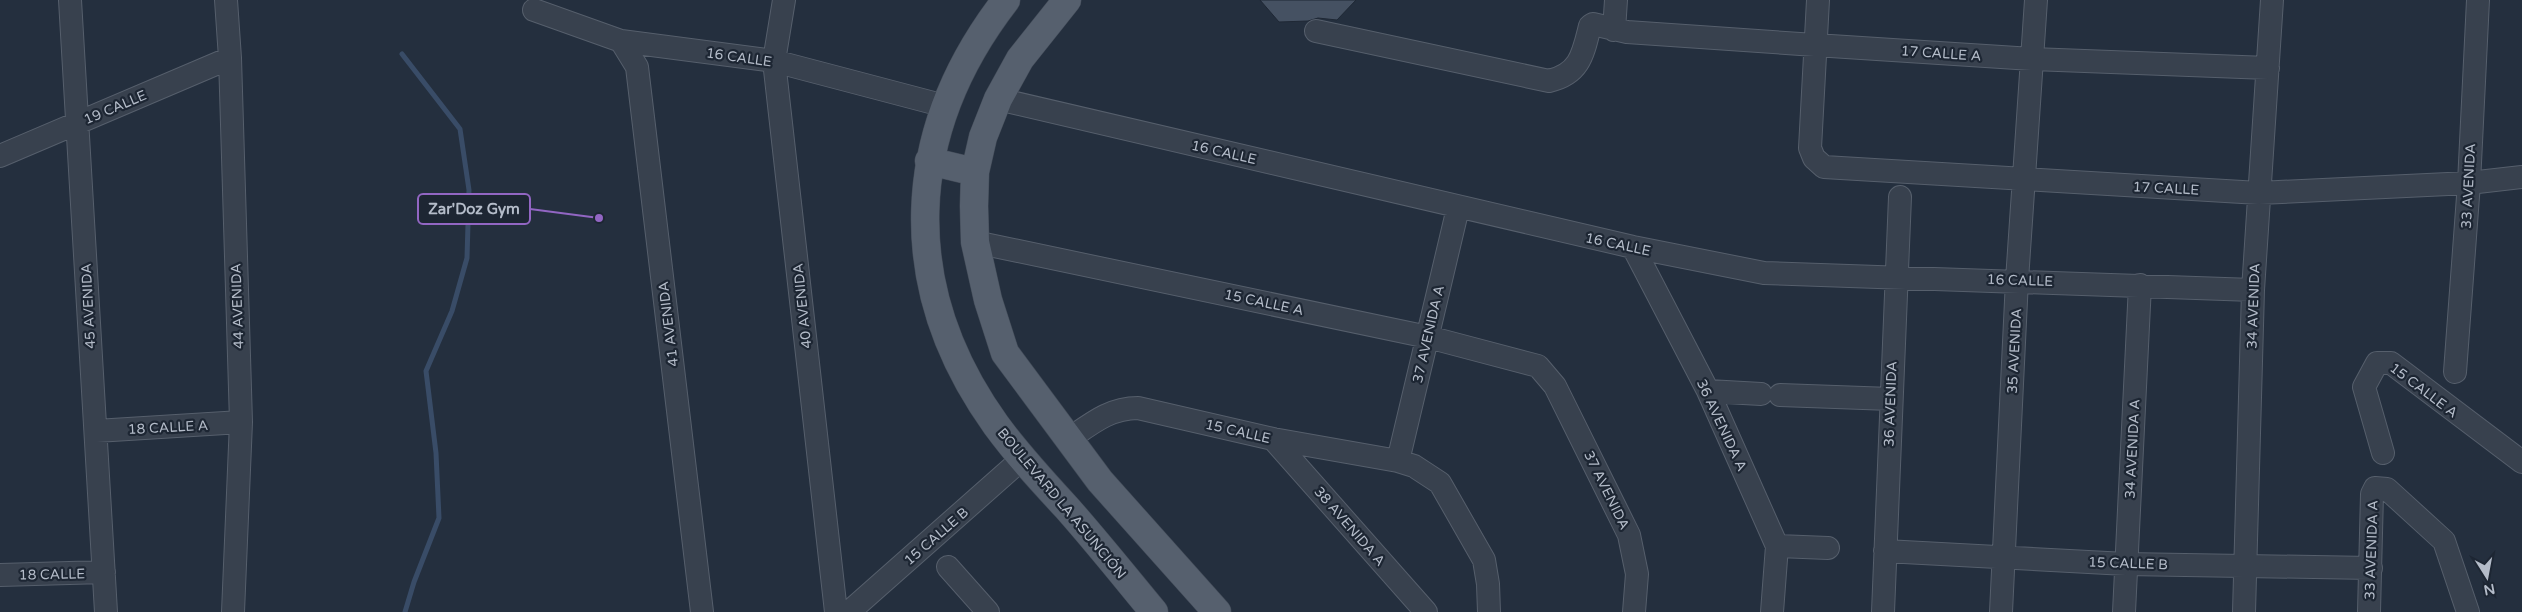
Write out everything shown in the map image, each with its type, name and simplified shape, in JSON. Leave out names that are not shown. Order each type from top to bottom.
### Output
[{"type":"main road","name":"BOULEVARD LA ASUNCIÓN","points":[[1006,0],[971,50],[944,106],[929,161],[924,209],[928,268],[943,325],[965,375],[995,423],[1022,460],[1068,509],[1154,612]]},
{"type":"main road","points":[[1058,3],[1020,59],[998,98],[983,137],[975,172],[976,242],[988,300],[1005,353],[1100,481],[1217,612]]},
{"type":"main road","points":[[929,161],[975,172]]},
{"type":"main road","points":[[1068,509],[1100,481]]},
{"type":"street","name":"45 AVENIDA","points":[[70,0],[106,612]]},
{"type":"street","name":"44 AVENIDA","points":[[226,0],[230,58],[241,422],[232,612]]},
{"type":"street","name":"40 AVENIDA","points":[[784,0],[774,61],[836,612]]},
{"type":"street","points":[[1614,30],[1616,0]]},
{"type":"street","points":[[1815,45],[1818,0]]},
{"type":"street","name":"35 AVENIDA","points":[[2001,612],[2017,280],[2036,0]]},
{"type":"street","name":"34 AVENIDA","points":[[2244,612],[2252,290],[2272,0]]},
{"type":"street","name":"33 AVENIDA","points":[[2455,372],[2469,183],[2478,0]]},
{"type":"street","name":"16 CALLE","points":[[534,10],[621,41],[774,61],[944,106]]},
{"type":"street","name":"17 CALLE A","points":[[1316,31],[1550,82],[1563,78],[1573,72],[1581,57],[1590,26],[1601,25],[1614,30],[2032,59],[2268,68]]},
{"type":"street","name":"41 AVENIDA","points":[[621,41],[638,67],[702,612]]},
{"type":"street","name":"17 CALLE","points":[[1815,45],[1810,148],[1814,158],[1824,167],[2259,193],[2469,183],[2522,177]]},
{"type":"street","name":"19 CALLE","points":[[0,156],[230,58]]},
{"type":"street","name":"16 CALLE","points":[[998,98],[1458,208],[1632,247],[1764,272],[2252,290]]},
{"type":"street","name":"36 AVENIDA","points":[[1883,612],[1890,399],[1900,197]]},
{"type":"street","name":"37 AVENIDA A","points":[[1406,464],[1428,337],[1458,208]]},
{"type":"street","name":"15 CALLE A","points":[[976,242],[1428,337],[1538,366],[1548,376]]},
{"type":"street","name":"36 AVENIDA A","points":[[1632,247],[1708,391],[1777,546],[1772,612]]},
{"type":"street","name":"34 AVENIDA A","points":[[2124,612],[2140,285]]},
{"type":"street","name":"15 CALLE A","points":[[2383,453],[2364,387],[2377,363],[2386,361],[2522,462]]},
{"type":"street","name":"37 AVENIDA","points":[[1548,376],[1556,386],[1629,535],[1637,574],[1634,612]]},
{"type":"street","points":[[1708,391],[1890,399]]},
{"type":"street","name":"15 CALLE","points":[[1069,439],[1105,414],[1127,408],[1138,408],[1273,439],[1406,464]]},
{"type":"street","name":"18 CALLE A","points":[[96,431],[241,422]]},
{"type":"street","name":"38 AVENIDA A","points":[[1273,439],[1426,612]]},
{"type":"street","name":"15 CALLE B","points":[[849,612],[1022,460]]},
{"type":"street","points":[[1406,464],[1440,483],[1484,560],[1488,584],[1489,612]]},
{"type":"street","name":"33 AVENIDA A","points":[[2369,612],[2372,494],[2375,488],[2388,489],[2444,541],[2468,612]]},
{"type":"street","points":[[1777,546],[1828,548]]},
{"type":"street","name":"15 CALLE B","points":[[1885,551],[2126,564],[2371,568]]},
{"type":"street","points":[[948,567],[988,612]]},
{"type":"street","name":"18 CALLE","points":[[0,575],[104,572]]},
{"type":"building","points":[[1260,0],[1356,0],[1337,20],[1318,18],[1308,21],[1279,22]]},
{"type":"waterway","points":[[402,54],[460,129],[469,190],[467,258],[452,311],[426,371],[436,453],[439,518],[414,582],[405,612]]},
{"type":"place","name":"Zar'Doz Gym","points":[[599,218]]}]
